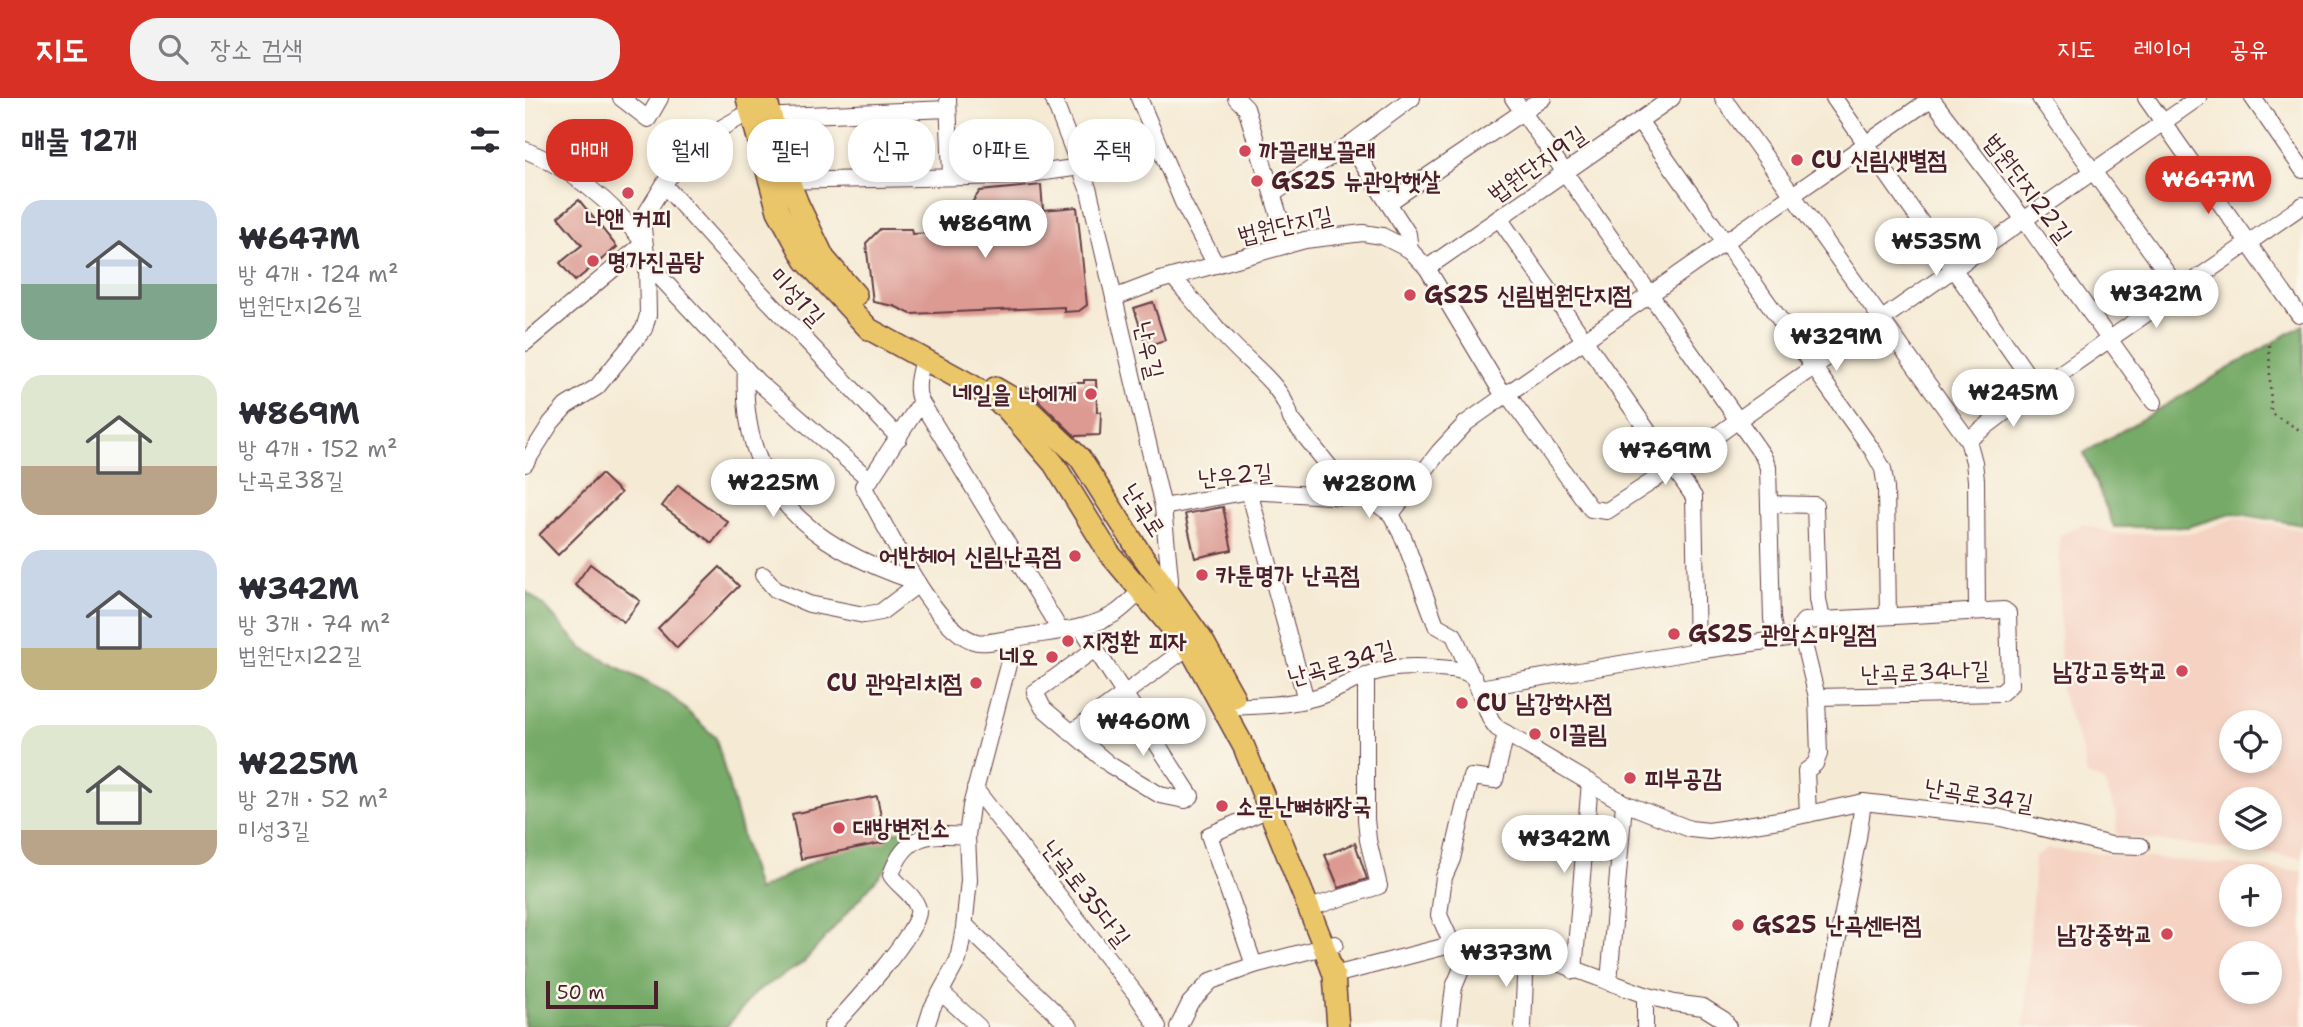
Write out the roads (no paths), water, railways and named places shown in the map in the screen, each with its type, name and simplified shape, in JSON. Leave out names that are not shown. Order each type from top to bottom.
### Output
[{"type":"main road","name":"난곡로","points":[[779,182],[778,211],[805,260],[869,329],[973,386],[1005,407],[1054,464],[1109,553],[1188,647],[1257,743],[1340,974],[1349,1027]]},
{"type":"main road","name":"난곡로","points":[[780,182],[824,258],[878,319],[1023,404],[1080,458],[1137,548],[1203,641],[1269,809],[1315,906]]},
{"type":"main road","name":"난곡로","points":[[1338,1027],[1340,974]]},
{"type":"street","points":[[621,98],[648,118],[660,98]]},
{"type":"street","name":"난우길","points":[[1053,98],[1068,135]]},
{"type":"street","points":[[1139,98],[1184,205],[1216,265]]},
{"type":"street","points":[[1236,98],[1246,108],[1288,245]]},
{"type":"street","points":[[1274,193],[1350,144],[1412,98]]},
{"type":"street","points":[[1513,98],[1763,456],[1768,467],[1772,619],[1776,640]]},
{"type":"street","points":[[1388,203],[1543,98]]},
{"type":"street","name":"법원단지9길","points":[[1427,268],[1672,98]]},
{"type":"street","points":[[1723,98],[1968,440],[1976,480],[1977,611]]},
{"type":"street","points":[[1834,98],[2038,390]]},
{"type":"street","points":[[1802,636],[1475,681],[1454,635],[1436,625],[1404,539],[1391,514],[1465,423],[1932,98]]},
{"type":"street","name":"법원단지22길","points":[[1932,98],[2025,221],[2154,402]]},
{"type":"street","points":[[2040,98],[2180,291]]},
{"type":"street","points":[[2146,98],[2299,315]]},
{"type":"street","name":"법원단지길","points":[[1114,298],[1173,276],[1305,240],[1363,233],[1382,236],[1411,250],[1427,268],[1499,388],[1507,394],[1591,509],[1607,511],[1674,467],[2198,98]]},
{"type":"street","points":[[2253,98],[2303,170]]},
{"type":"street","points":[[525,464],[551,423],[566,407],[597,387],[644,329],[648,315],[647,263],[642,220],[668,178],[723,127],[757,108],[948,103],[949,127]]},
{"type":"street","points":[[1640,122],[1814,366],[1883,469],[1887,511],[1888,616]]},
{"type":"street","points":[[1350,144],[1408,234],[1411,250]]},
{"type":"street","points":[[525,150],[586,183],[622,215],[644,243]]},
{"type":"street","points":[[834,179],[949,176]]},
{"type":"street","name":"난우길","points":[[1086,182],[1163,507],[1170,579],[1164,619]]},
{"type":"street","name":"미성1길","points":[[664,185],[761,293],[899,438]]},
{"type":"street","points":[[1968,440],[2303,205]]},
{"type":"street","points":[[1499,218],[1694,497],[1697,650]]},
{"type":"street","points":[[525,343],[644,243]]},
{"type":"street","points":[[647,263],[746,369],[870,480]]},
{"type":"street","points":[[1173,276],[1232,345],[1275,386],[1287,404],[1291,419],[1354,497]]},
{"type":"street","points":[[923,359],[918,397],[1060,630]]},
{"type":"street","points":[[746,369],[744,400],[750,434],[766,477],[791,512],[831,545],[918,583]]},
{"type":"street","points":[[921,402],[899,438],[863,486],[918,583],[953,629],[978,642],[1081,627],[1117,613],[1141,591]]},
{"type":"street","points":[[1249,491],[1306,700]]},
{"type":"street","name":"난우2길","points":[[1163,507],[1249,491],[1354,497],[1377,504],[1391,514]]},
{"type":"street","points":[[1769,504],[1815,505],[1818,599],[1822,620],[1804,621],[1800,626],[1817,697],[1819,754],[1815,764],[1806,771],[1804,780],[1808,814]]},
{"type":"street","points":[[763,575],[776,590],[809,604],[864,615],[881,612],[918,583]]},
{"type":"street","name":"난곡로34나길","points":[[1817,697],[2001,693],[2010,685],[2008,613],[2004,610],[1822,620]]},
{"type":"street","points":[[1081,627],[1191,796],[1185,800],[1160,795],[1110,765],[1044,708],[1035,692],[1094,649]]},
{"type":"street","points":[[926,1027],[958,960],[965,925],[969,880],[967,836],[975,789],[1015,638]]},
{"type":"street","points":[[1071,733],[1188,647]]},
{"type":"street","name":"난곡로34길","points":[[1230,706],[1324,696],[1366,675],[1409,666],[1456,670],[1475,681],[1497,728],[1625,803],[1691,829],[1709,831],[1863,802],[1997,817],[2111,845],[2141,846]]},
{"type":"street","points":[[1315,906],[1379,886],[1366,819],[1366,675]]},
{"type":"street","points":[[1452,944],[1439,915],[1444,877],[1452,859],[1471,777],[1495,780],[1506,733]]},
{"type":"street","points":[[1574,971],[1590,782]]},
{"type":"street","name":"난곡로35다길","points":[[975,789],[1135,993],[1158,1027]]},
{"type":"street","points":[[1819,1027],[1863,802]]},
{"type":"street","points":[[1609,982],[1625,803]]},
{"type":"street","points":[[1255,965],[1209,835],[1269,809]]},
{"type":"street","points":[[832,1027],[864,992],[919,916],[918,906],[891,875],[904,849],[926,835],[967,836]]},
{"type":"street","points":[[965,925],[1070,1027]]},
{"type":"street","points":[[1449,1027],[1454,987],[1474,939]]},
{"type":"street","points":[[1340,974],[1474,939],[1512,946],[1645,995],[1703,1007],[1724,1020],[1728,1027]]},
{"type":"street","points":[[1178,1027],[1190,1003],[1211,981],[1255,965],[1330,946]]},
{"type":"street","points":[[1523,1027],[1526,953]]},
{"type":"street","points":[[941,992],[979,1027]]},
{"type":"street","points":[[1645,995],[1646,1027]]},
{"type":"place","name":"까끌래보끌래","points":[[1245,151]]},
{"type":"place","name":"CU 신림샛별점","points":[[1797,160]]},
{"type":"place","name":"GS25 뉴관악햇살","points":[[1257,181]]},
{"type":"place","name":"나앤 커피","points":[[628,193]]},
{"type":"place","name":"명가진곰탕","points":[[593,261]]},
{"type":"place","name":"GS25 신림법원단지점","points":[[1410,295]]},
{"type":"place","name":"네일을 나에게","points":[[1091,394]]},
{"type":"place","name":"어반헤어 신림난곡점","points":[[1075,556]]},
{"type":"place","name":"카툰명가 난곡점","points":[[1202,575]]},
{"type":"place","name":"GS25 관악스마일점","points":[[1674,634]]},
{"type":"place","name":"지정환 피자","points":[[1068,641]]},
{"type":"place","name":"네오","points":[[1052,657]]},
{"type":"place","name":"남강고등학교","points":[[2182,671]]},
{"type":"place","name":"CU 관악리치점","points":[[976,683]]},
{"type":"place","name":"CU 남강학사점","points":[[1462,703]]},
{"type":"place","name":"이끌림","points":[[1535,734]]},
{"type":"place","name":"피부공감","points":[[1630,778]]},
{"type":"place","name":"소문난뼈해장국","points":[[1222,806]]},
{"type":"place","name":"대방변전소","points":[[839,828]]},
{"type":"place","name":"GS25 난곡센터점","points":[[1738,925]]},
{"type":"place","name":"남강중학교","points":[[2167,934]]}]
